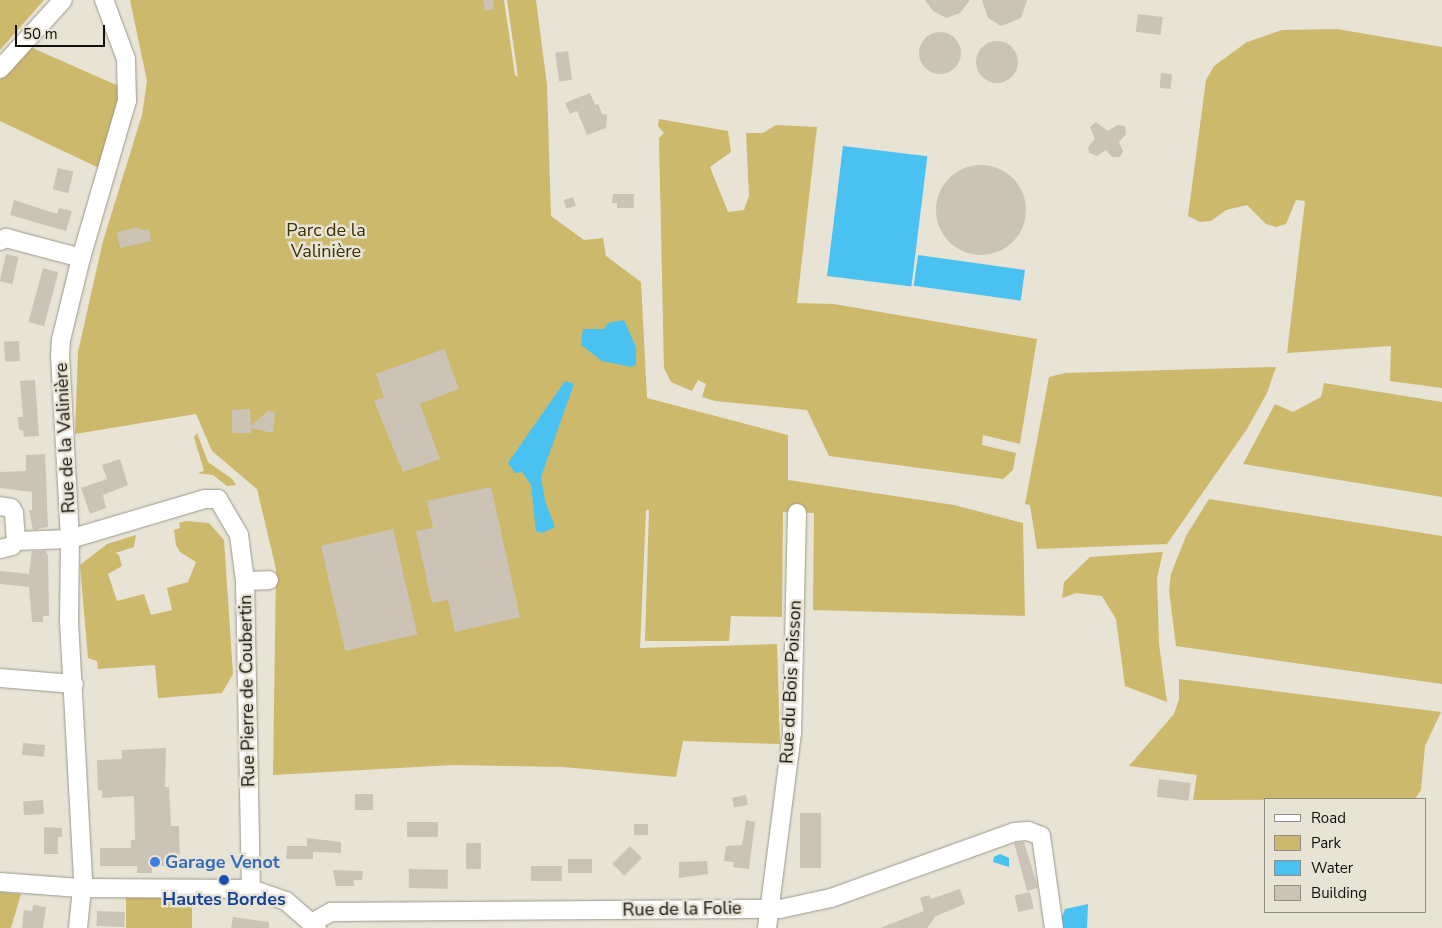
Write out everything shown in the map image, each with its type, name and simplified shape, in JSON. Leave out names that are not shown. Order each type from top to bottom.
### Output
[{"type":"street","points":[[0,70],[63,0]]},
{"type":"street","name":"Rue de la Valinière","points":[[78,928],[80,888],[83,879],[74,684],[69,622],[70,539],[60,357],[61,340],[128,91],[126,59],[104,0]]},
{"type":"street","points":[[0,241],[6,238],[82,258]]},
{"type":"street","name":"Rue Pierre de Coubertin","points":[[70,539],[205,498],[218,499],[239,535],[245,581],[251,889]]},
{"type":"street","points":[[0,506],[11,508],[14,513],[16,541],[12,546],[0,550]]},
{"type":"street","name":"Rue du Bois Poisson","points":[[767,928],[792,732],[797,513]]},
{"type":"street","points":[[16,541],[70,539]]},
{"type":"street","points":[[245,581],[269,580]]},
{"type":"street","points":[[0,678],[74,684]]},
{"type":"street","name":"Rue de la Folie","points":[[315,925],[331,912],[769,909],[831,898],[1014,832],[1028,831],[1040,836],[1054,928]]},
{"type":"street","points":[[0,882],[80,888],[251,889],[286,901],[315,925]]},
{"type":"green space","points":[[0,0],[44,0],[0,50]]},
{"type":"green space","name":"Parc de la Valinière","points":[[130,0],[504,0],[515,75],[518,77],[507,0],[536,0],[547,85],[551,216],[584,240],[603,238],[606,256],[641,282],[647,398],[788,435],[788,480],[954,505],[1023,523],[1025,616],[813,610],[814,513],[783,512],[782,617],[731,616],[729,641],[645,641],[649,510],[646,510],[640,648],[777,644],[780,744],[683,741],[676,777],[563,767],[452,765],[273,775],[276,569],[257,489],[212,451],[196,414],[75,434],[78,352],[103,241],[142,115],[147,81]]},
{"type":"green space","points":[[1337,29],[1442,47],[1442,388],[1390,381],[1391,346],[1287,353],[1305,201],[1296,200],[1286,224],[1276,227],[1266,224],[1247,205],[1226,210],[1211,221],[1200,222],[1188,216],[1206,80],[1214,66],[1247,42],[1282,30]]},
{"type":"green space","points":[[28,46],[123,88],[99,168],[0,121],[0,80]]},
{"type":"green space","points":[[659,119],[728,131],[731,152],[710,167],[728,212],[744,210],[749,196],[746,133],[763,133],[776,125],[817,127],[797,303],[834,304],[1037,339],[1020,444],[983,435],[982,445],[1016,453],[1013,470],[1003,479],[829,456],[807,410],[715,401],[702,397],[706,384],[698,380],[692,391],[671,382],[664,368],[659,138],[664,133],[658,126]]},
{"type":"green space","points":[[1276,367],[1267,393],[1247,429],[1167,544],[1037,549],[1030,505],[1025,504],[1049,377],[1065,373]]},
{"type":"green space","points":[[1324,383],[1442,402],[1442,497],[1243,464],[1275,404],[1293,412],[1321,397]]},
{"type":"green space","points":[[197,433],[208,462],[232,479],[236,485],[227,486],[213,475],[198,473],[204,471],[194,437]]},
{"type":"green space","points":[[1209,499],[1442,536],[1442,684],[1176,646],[1169,590],[1171,574],[1186,536]]},
{"type":"green space","points":[[186,521],[209,523],[224,540],[233,674],[222,693],[158,698],[155,665],[98,669],[97,661],[88,658],[80,565],[107,544],[136,535],[134,547],[115,553],[119,555],[122,566],[108,574],[117,601],[144,594],[151,615],[172,610],[167,588],[188,582],[196,562],[180,552],[176,545],[174,530],[180,528],[179,523]]},
{"type":"green space","points":[[1163,552],[1157,578],[1159,644],[1167,702],[1125,686],[1116,619],[1102,596],[1076,593],[1062,598],[1064,582],[1090,557]]},
{"type":"green space","points":[[1179,679],[1441,712],[1425,746],[1421,790],[1416,798],[1193,800],[1197,775],[1129,766],[1174,714],[1179,699]]},
{"type":"green space","points":[[0,892],[21,894],[11,928],[0,928]]},
{"type":"green space","points":[[126,895],[192,895],[192,928],[126,928]]},
{"type":"water","points":[[843,146],[927,156],[911,286],[827,276]]},
{"type":"water","points":[[918,255],[1025,270],[1021,301],[914,286]]},
{"type":"water","points":[[624,320],[636,347],[636,365],[631,367],[602,361],[581,345],[583,329],[604,329],[608,323]]},
{"type":"water","points":[[565,381],[574,384],[541,477],[545,501],[555,527],[542,533],[536,531],[531,485],[522,472],[515,473],[508,463]]},
{"type":"water","points":[[1000,854],[1009,858],[1009,867],[993,862],[994,857]]},
{"type":"water","points":[[1088,904],[1087,928],[1063,928],[1062,917],[1065,909]]},
{"type":"building","points":[[483,0],[493,0],[494,9],[485,11]]},
{"type":"building","points":[[925,0],[970,0],[960,13],[946,18],[933,11]]},
{"type":"building","points":[[982,0],[1027,0],[1021,18],[1001,26],[988,18]]},
{"type":"building","points":[[1138,14],[1163,17],[1161,35],[1136,32]]},
{"type":"building","points":[[944,32],[952,35],[958,41],[961,53],[958,65],[952,71],[936,74],[928,71],[922,65],[919,49],[922,41],[928,35]]},
{"type":"building","points":[[1001,41],[1009,44],[1015,50],[1018,62],[1015,74],[1009,80],[993,83],[985,80],[979,74],[976,58],[979,50],[985,44]]},
{"type":"building","points":[[568,51],[572,80],[559,82],[555,53]]},
{"type":"building","points":[[1161,73],[1172,74],[1171,89],[1160,88]]},
{"type":"building","points":[[590,93],[595,105],[598,104],[602,114],[607,115],[606,128],[587,135],[577,111],[570,114],[565,103]]},
{"type":"building","points":[[1096,122],[1108,131],[1117,125],[1125,126],[1126,134],[1119,142],[1123,151],[1120,157],[1112,157],[1106,150],[1097,156],[1089,153],[1088,147],[1095,139],[1090,127]]},
{"type":"building","points":[[981,165],[998,168],[1013,178],[1023,193],[1026,210],[1023,227],[1013,242],[998,252],[981,255],[964,252],[949,242],[939,227],[936,210],[939,193],[949,178],[964,168]]},
{"type":"building","points":[[58,168],[74,172],[68,193],[53,189]]},
{"type":"building","points":[[613,194],[634,194],[634,208],[617,208],[617,203],[612,203]]},
{"type":"building","points":[[573,197],[576,206],[566,209],[563,200]]},
{"type":"building","points":[[14,200],[57,214],[59,208],[72,211],[66,231],[10,215]]},
{"type":"building","points":[[139,227],[140,230],[149,229],[151,241],[120,248],[117,232]]},
{"type":"building","points":[[6,254],[19,257],[12,284],[0,281]]},
{"type":"building","points":[[43,268],[58,272],[44,326],[29,322]]},
{"type":"building","points":[[19,341],[20,361],[5,362],[4,342]]},
{"type":"building","points":[[444,349],[459,389],[420,404],[440,459],[403,472],[374,401],[384,397],[376,374]]},
{"type":"building","points":[[35,380],[39,436],[24,437],[23,430],[19,430],[18,417],[23,417],[20,381]]},
{"type":"building","points":[[250,409],[251,426],[269,410],[275,413],[273,433],[251,428],[251,433],[232,433],[232,410]]},
{"type":"building","points":[[45,454],[48,527],[33,530],[29,510],[32,510],[32,492],[0,488],[0,472],[26,471],[26,455]]},
{"type":"building","points":[[120,459],[128,485],[103,495],[106,508],[90,514],[81,488],[107,479],[102,465]]},
{"type":"building","points":[[491,487],[520,617],[455,632],[448,600],[432,603],[416,531],[433,528],[427,501]]},
{"type":"building","points":[[393,529],[417,634],[345,651],[321,546]]},
{"type":"building","points":[[32,551],[46,551],[48,556],[49,616],[43,616],[43,622],[32,622],[29,587],[0,584],[0,571],[29,574]]},
{"type":"building","points":[[23,743],[45,745],[44,757],[22,755]]},
{"type":"building","points":[[166,748],[165,787],[169,787],[171,826],[179,826],[180,866],[152,866],[152,873],[137,873],[137,866],[100,866],[100,848],[131,848],[131,840],[135,840],[134,796],[102,798],[102,790],[98,791],[97,760],[122,759],[122,750]]},
{"type":"building","points":[[1159,779],[1191,783],[1189,801],[1157,797]]},
{"type":"building","points":[[355,794],[373,794],[373,810],[355,810]]},
{"type":"building","points":[[746,795],[748,805],[734,807],[732,798]]},
{"type":"building","points":[[43,800],[44,814],[24,815],[23,801]]},
{"type":"building","points":[[800,813],[821,813],[821,868],[800,868]]},
{"type":"building","points":[[746,820],[755,822],[749,869],[733,867],[734,862],[724,861],[726,846],[742,845]]},
{"type":"building","points":[[407,822],[438,822],[438,837],[407,837]]},
{"type":"building","points":[[634,824],[648,824],[648,835],[634,835]]},
{"type":"building","points":[[44,827],[62,828],[62,837],[58,837],[58,854],[44,854]]},
{"type":"building","points":[[307,838],[341,842],[341,853],[313,852],[313,859],[286,859],[287,846],[307,846]]},
{"type":"building","points":[[1024,842],[1038,888],[1027,891],[1014,843]]},
{"type":"building","points":[[466,843],[481,843],[481,869],[466,869]]},
{"type":"building","points":[[630,846],[642,858],[624,876],[612,864]]},
{"type":"building","points":[[568,859],[592,859],[592,873],[568,873]]},
{"type":"building","points":[[707,861],[708,874],[679,878],[679,862]]},
{"type":"building","points":[[531,866],[562,866],[562,881],[531,881]]},
{"type":"building","points":[[409,869],[448,870],[448,889],[409,888]]},
{"type":"building","points":[[333,870],[363,871],[362,880],[354,880],[354,886],[336,886]]},
{"type":"building","points":[[960,889],[965,904],[936,916],[927,928],[880,928],[924,911],[920,898],[929,895],[931,899]]},
{"type":"building","points":[[1030,892],[1034,909],[1018,912],[1014,896]]},
{"type":"building","points":[[33,905],[46,907],[43,928],[22,928],[24,910],[32,911]]},
{"type":"building","points":[[97,911],[125,912],[124,927],[96,926]]},
{"type":"building","points":[[233,917],[269,922],[269,928],[231,928]]},
{"type":"place","name":"Garage Venot","points":[[155,862]]},
{"type":"place","name":"Hautes Bordes","points":[[224,880]]}]
